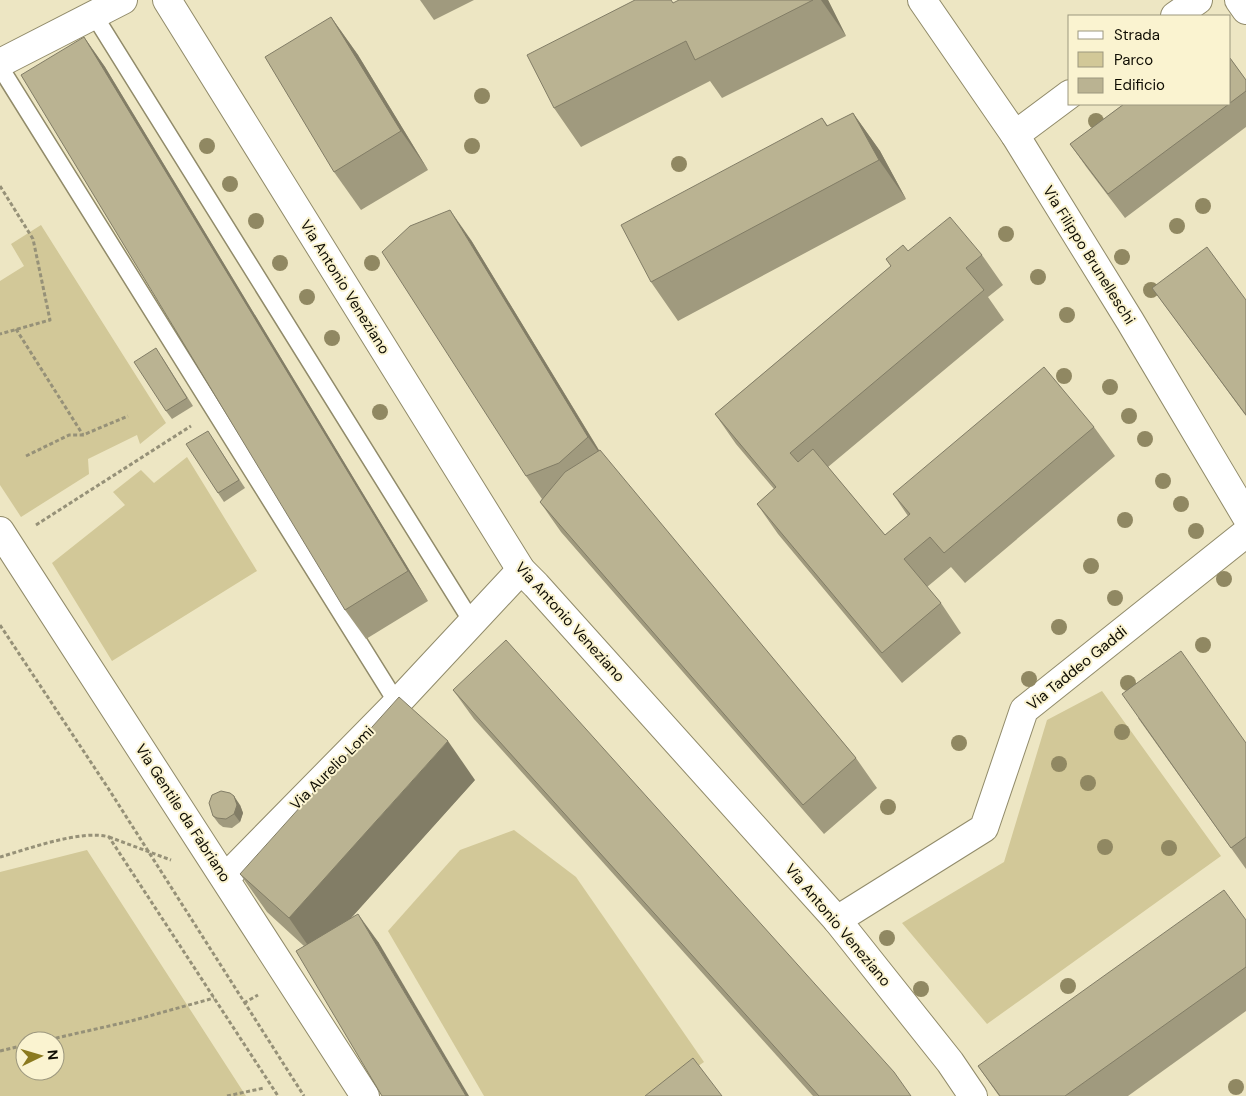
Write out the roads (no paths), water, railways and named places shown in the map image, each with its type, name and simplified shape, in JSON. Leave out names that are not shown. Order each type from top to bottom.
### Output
[{"type":"street","points":[[0,65],[123,0]]},
{"type":"street","name":"Via Antonio Veneziano","points":[[167,0],[521,570],[837,920],[950,1062],[973,1096]]},
{"type":"street","name":"Via Filippo Brunelleschi","points":[[922,0],[1014,134],[1130,321],[1246,516]]},
{"type":"street","points":[[1177,15],[1198,0]]},
{"type":"street","points":[[1239,0],[1246,10]]},
{"type":"street","points":[[1014,134],[1068,95]]},
{"type":"street","name":"Via Taddeo Gaddi","points":[[837,920],[984,828],[1024,710],[1246,534]]},
{"type":"street","name":"Via Gentile da Fabriano","points":[[4,537],[365,1096]]},
{"type":"street","name":"Via Aurelio Lomi","points":[[222,874],[396,703],[521,570]]},
{"type":"lane","points":[[94,15],[472,622]]},
{"type":"lane","points":[[0,65],[396,703]]}]
